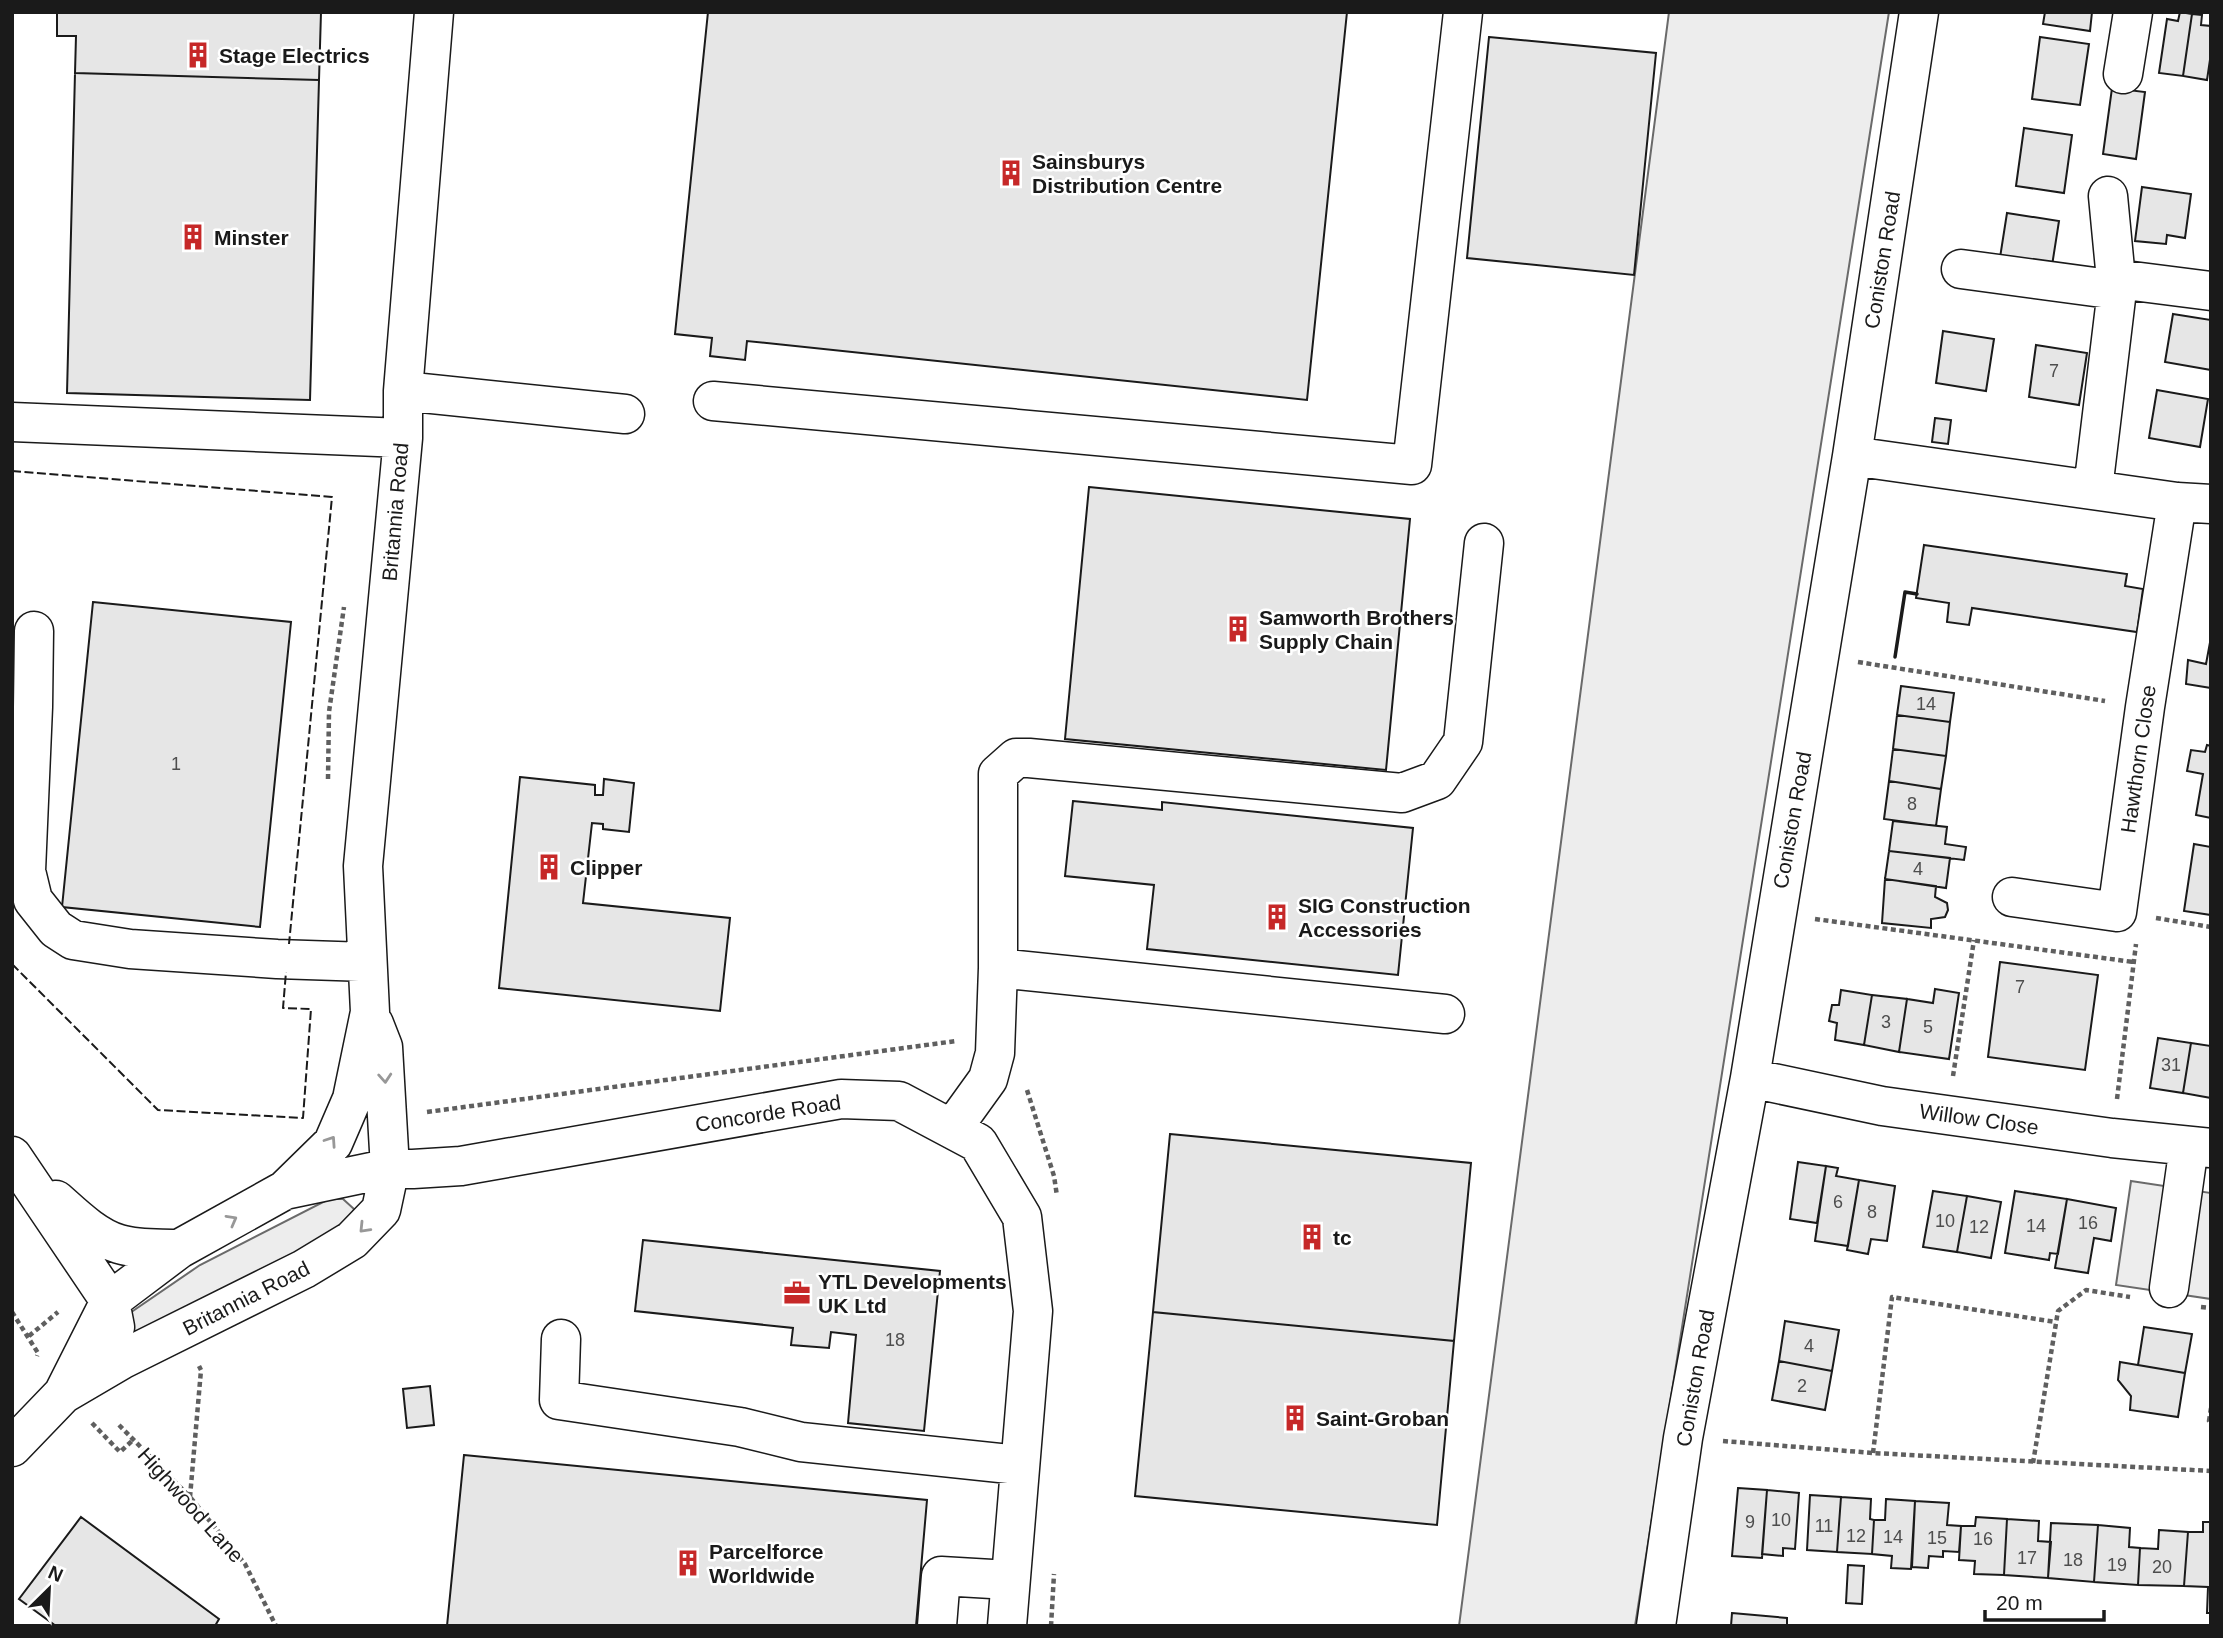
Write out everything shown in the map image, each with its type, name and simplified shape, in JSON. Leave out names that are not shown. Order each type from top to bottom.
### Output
[{"type":"street","name":"Britannia Road","points":[[285,1191],[333,1143],[352,1099],[370,1012],[363,866],[403,438],[402,391],[434,12]]},
{"type":"street","points":[[713,401],[1412,465],[1463,12]]},
{"type":"street","name":"Coniston Road","points":[[1656,1626],[1683,1438],[1750,1078],[1852,456],[1919,12]]},
{"type":"street","points":[[2123,74],[2133,12]]},
{"type":"street","points":[[2093,489],[2117,284],[2108,195]]},
{"type":"street","points":[[1961,269],[2211,291]]},
{"type":"street","points":[[402,391],[625,414]]},
{"type":"street","points":[[12,422],[403,438]]},
{"type":"street","name":"Hawthorn Close","points":[[1852,456],[2194,503],[2145,708],[2129,914]]},
{"type":"street","points":[[952,1129],[988,1079],[995,1052],[998,774],[1016,758],[1402,793],[1437,780],[1463,742],[1484,543]]},
{"type":"street","points":[[34,631],[26,872],[33,900],[56,929],[73,940],[130,949],[367,962]]},
{"type":"street","points":[[2012,897],[2129,914]]},
{"type":"street","points":[[998,968],[1445,1014]]},
{"type":"street","name":"Britannia Road","points":[[63,1394],[121,1360],[304,1269],[352,1240],[382,1210],[390,1167],[388,1117],[383,1047],[370,1012]]},
{"type":"street","name":"Willow Close","points":[[1750,1078],[1882,1106],[2112,1138],[2200,1147]]},
{"type":"street","name":"Concorde Road","points":[[390,1167],[413,1169],[461,1166],[841,1099],[899,1101],[978,1143],[1022,1217],[1033,1311],[1007,1626]]},
{"type":"street","points":[[2169,1298],[2200,1147]]},
{"type":"street","points":[[14,1158],[58,1202],[94,1231],[117,1244],[139,1248],[179,1249]]},
{"type":"street","points":[[14,1158],[102,1290],[121,1360]]},
{"type":"street","name":"Britannia Road","points":[[102,1290],[285,1191],[390,1167]]},
{"type":"street","points":[[12,1447],[63,1394],[102,1290]]},
{"type":"street","points":[[561,1339],[559,1400],[740,1427],[802,1442],[1019,1465]]},
{"type":"street","points":[[937,1626],[941,1576],[1009,1580]]},
{"type":"path","points":[[328,792],[329,712],[345,602]]},
{"type":"path","points":[[1819,656],[2145,708]]},
{"type":"path","points":[[1776,914],[2133,962]]},
{"type":"path","points":[[2112,1138],[2133,962],[2129,914],[2211,927]]},
{"type":"path","points":[[1947,1115],[1974,940]]},
{"type":"path","points":[[388,1117],[962,1041],[995,1052],[1020,1070],[1054,1175],[1058,1202]]},
{"type":"path","points":[[29,1336],[102,1290]]},
{"type":"path","points":[[2032,1463],[2058,1311],[2086,1290],[2169,1298],[2211,1308]]},
{"type":"path","points":[[1873,1453],[1892,1297],[2056,1322]]},
{"type":"path","points":[[12,1312],[38,1353],[35,1365]]},
{"type":"path","points":[[2211,1408],[2211,1424]]},
{"type":"path","name":"Highwood Lane","points":[[119,1424],[190,1497],[245,1564],[276,1626]]},
{"type":"path","points":[[1683,1438],[2032,1463],[2211,1471]]},
{"type":"path","points":[[1051,1626],[1055,1571]]},
{"type":"shaded area","points":[[1669,12],[1889,12],[1635,1626],[1459,1626]]},
{"type":"shaded area","points":[[2131,1181],[2211,1193],[2211,1299],[2116,1285]]},
{"type":"shaded area","points":[[329,1199],[343,1199],[354,1209],[349,1224],[133,1340],[130,1313],[200,1265]]},
{"type":"building","name":"Stage Electrics","points":[[57,12],[321,12],[319,80],[75,73],[76,36],[57,36]]},
{"type":"building","name":"Sainsburys Distribution Centre","points":[[708,12],[1347,12],[1307,400],[747,341],[745,360],[710,356],[712,338],[675,334]]},
{"type":"building","points":[[2045,12],[2092,12],[2090,31],[2043,24]]},
{"type":"building","points":[[2180,12],[2192,14],[2183,76],[2159,73],[2167,19],[2178,21]]},
{"type":"building","points":[[2192,14],[2202,15],[2201,25],[2211,26],[2207,80],[2183,76]]},
{"type":"building","points":[[1489,37],[1656,53],[1634,275],[1467,258]]},
{"type":"building","points":[[2040,37],[2089,44],[2080,105],[2032,99]]},
{"type":"building","name":"Minster","points":[[75,73],[319,80],[310,400],[67,393]]},
{"type":"building","points":[[2112,88],[2145,92],[2136,159],[2103,154]]},
{"type":"building","points":[[2024,128],[2072,135],[2064,193],[2016,186]]},
{"type":"building","points":[[2142,187],[2191,194],[2185,238],[2167,235],[2166,244],[2135,241]]},
{"type":"building","points":[[2007,213],[2059,221],[2051,272],[1999,264]]},
{"type":"building","points":[[2173,314],[2211,320],[2211,370],[2165,362]]},
{"type":"building","points":[[1943,331],[1994,339],[1986,391],[1936,383]]},
{"type":"building","points":[[2036,345],[2087,353],[2079,405],[2029,397]]},
{"type":"building","points":[[2157,390],[2208,399],[2200,447],[2149,438]]},
{"type":"building","points":[[1935,418],[1951,420],[1948,444],[1932,442]]},
{"type":"building","name":"Samworth Brothers Supply Chain","points":[[1089,487],[1410,519],[1386,770],[1065,739]]},
{"type":"building","points":[[1924,545],[2127,574],[2125,586],[2143,589],[2137,632],[1972,608],[1969,625],[1947,622],[1949,603],[1916,598]]},
{"type":"building","points":[[93,602],[291,622],[260,927],[62,907]]},
{"type":"building","points":[[2211,637],[2211,688],[2186,684],[2188,660],[2206,664]]},
{"type":"building","points":[[1901,686],[1954,693],[1950,722],[1897,715]]},
{"type":"building","points":[[1897,715],[1950,722],[1946,756],[1893,749]]},
{"type":"building","points":[[2207,745],[2211,746],[2211,818],[2196,815],[2203,774],[2187,771],[2191,750],[2205,752]]},
{"type":"building","points":[[1893,749],[1946,756],[1941,789],[1889,781]]},
{"type":"building","name":"Clipper","points":[[520,777],[595,785],[595,795],[603,795],[604,779],[634,783],[629,832],[603,829],[603,824],[592,823],[583,903],[730,918],[720,1011],[499,988]]},
{"type":"building","points":[[1889,781],[1941,789],[1936,826],[1884,819]]},
{"type":"building","name":"SIG Construction Accessories","points":[[1073,801],[1162,810],[1162,802],[1413,828],[1398,975],[1147,949],[1154,885],[1065,876]]},
{"type":"building","points":[[1893,821],[1947,827],[1945,844],[1966,847],[1964,860],[1889,851]]},
{"type":"building","points":[[2194,844],[2211,847],[2211,915],[2184,911]]},
{"type":"building","points":[[1889,851],[1950,858],[1946,888],[1885,879]]},
{"type":"building","points":[[1885,879],[1936,886],[1935,897],[1947,903],[1945,917],[1931,919],[1931,928],[1882,923]]},
{"type":"building","points":[[2000,962],[2098,975],[2085,1070],[1988,1057]]},
{"type":"building","points":[[1935,989],[1959,993],[1949,1059],[1899,1052],[1907,999],[1933,1003]]},
{"type":"building","points":[[1841,990],[1872,995],[1864,1045],[1835,1040],[1837,1023],[1829,1021],[1832,1005],[1839,1005]]},
{"type":"building","points":[[1872,995],[1907,999],[1899,1052],[1864,1045]]},
{"type":"building","points":[[2158,1038],[2191,1043],[2183,1093],[2150,1088]]},
{"type":"building","points":[[2191,1043],[2211,1046],[2211,1098],[2183,1093]]},
{"type":"building","name":"tc","points":[[1170,1134],[1471,1163],[1454,1341],[1153,1312]]},
{"type":"building","points":[[1798,1162],[1826,1166],[1817,1223],[1790,1219]]},
{"type":"building","points":[[1826,1166],[1838,1168],[1836,1176],[1859,1180],[1848,1246],[1815,1241]]},
{"type":"building","points":[[1859,1180],[1895,1186],[1887,1241],[1871,1239],[1868,1254],[1847,1250]]},
{"type":"building","points":[[1933,1191],[1967,1196],[1957,1252],[1923,1247]]},
{"type":"building","points":[[2015,1191],[2067,1199],[2058,1254],[2050,1253],[2049,1260],[2005,1253]]},
{"type":"building","points":[[1967,1196],[2001,1202],[1991,1258],[1957,1252]]},
{"type":"building","points":[[2067,1199],[2116,1208],[2111,1241],[2094,1238],[2088,1273],[2055,1268]]},
{"type":"building","points":[[643,1240],[940,1271],[924,1431],[848,1423],[856,1335],[831,1332],[829,1348],[791,1345],[793,1328],[635,1311]]},
{"type":"building","name":"Saint-Groban","points":[[1153,1312],[1454,1341],[1437,1525],[1135,1496]]},
{"type":"building","points":[[1785,1321],[1839,1330],[1832,1371],[1779,1361]]},
{"type":"building","points":[[2144,1327],[2192,1334],[2185,1373],[2138,1365]]},
{"type":"building","points":[[1779,1361],[1832,1371],[1825,1410],[1772,1400]]},
{"type":"building","points":[[2120,1362],[2185,1373],[2178,1417],[2130,1410],[2131,1396],[2118,1380]]},
{"type":"building","points":[[430,1386],[434,1425],[407,1428],[403,1389]]},
{"type":"building","name":"Parcelforce Worldwide","points":[[464,1455],[927,1500],[916,1626],[447,1626]]},
{"type":"building","points":[[1738,1488],[1767,1490],[1762,1558],[1732,1556]]},
{"type":"building","points":[[1767,1490],[1799,1493],[1795,1549],[1783,1548],[1783,1556],[1762,1554]]},
{"type":"building","points":[[1810,1495],[1841,1497],[1837,1552],[1807,1550]]},
{"type":"building","points":[[1841,1497],[1871,1499],[1870,1519],[1874,1520],[1872,1554],[1837,1552]]},
{"type":"building","points":[[1886,1499],[1915,1501],[1911,1569],[1891,1568],[1892,1556],[1872,1554],[1874,1520],[1885,1520]]},
{"type":"building","points":[[1915,1501],[1949,1503],[1947,1525],[1961,1526],[1959,1552],[1943,1551],[1943,1557],[1929,1556],[1928,1568],[1912,1567]]},
{"type":"building","points":[[81,1517],[219,1619],[215,1626],[56,1626],[19,1599]]},
{"type":"building","points":[[1976,1517],[2007,1519],[2004,1575],[1974,1574],[1975,1561],[1959,1560],[1961,1526],[1975,1526]]},
{"type":"building","points":[[2007,1519],[2039,1521],[2038,1541],[2051,1542],[2048,1578],[2004,1575]]},
{"type":"building","points":[[2203,1522],[2211,1522],[2211,1613],[2207,1613],[2208,1587],[2184,1586],[2188,1532],[2203,1532]]},
{"type":"building","points":[[2051,1523],[2098,1525],[2094,1582],[2048,1578]]},
{"type":"building","points":[[2098,1525],[2130,1528],[2129,1547],[2140,1548],[2138,1585],[2094,1582]]},
{"type":"building","points":[[2159,1530],[2188,1532],[2184,1586],[2138,1585],[2140,1548],[2158,1549]]},
{"type":"building","points":[[1848,1565],[1864,1566],[1862,1604],[1846,1603]]},
{"type":"building","points":[[1732,1613],[1787,1618],[1787,1626],[1731,1626]]},
{"type":"fence","points":[[12,471],[332,497],[289,944]]},
{"type":"fence","points":[[12,964],[158,1110],[303,1118],[311,1009],[283,1008],[286,972]]},
{"type":"wall","points":[[1895,657],[1905,592],[1917,594]]},
{"type":"place","name":"Stage Electrics","points":[[198,55]]},
{"type":"place","name":"Sainsburys Distribution Centre","points":[[1011,173]]},
{"type":"place","name":"Minster","points":[[193,237]]},
{"type":"place","name":"Samworth Brothers Supply Chain","points":[[1238,629]]},
{"type":"place","name":"Clipper","points":[[549,867]]},
{"type":"place","name":"SIG Construction Accessories","points":[[1277,917]]},
{"type":"place","name":"tc","points":[[1312,1237]]},
{"type":"place","name":"YTL Developments UK Ltd","points":[[797,1293]]},
{"type":"place","name":"Saint-Groban","points":[[1295,1418]]},
{"type":"place","name":"Parcelforce Worldwide","points":[[688,1563]]}]
